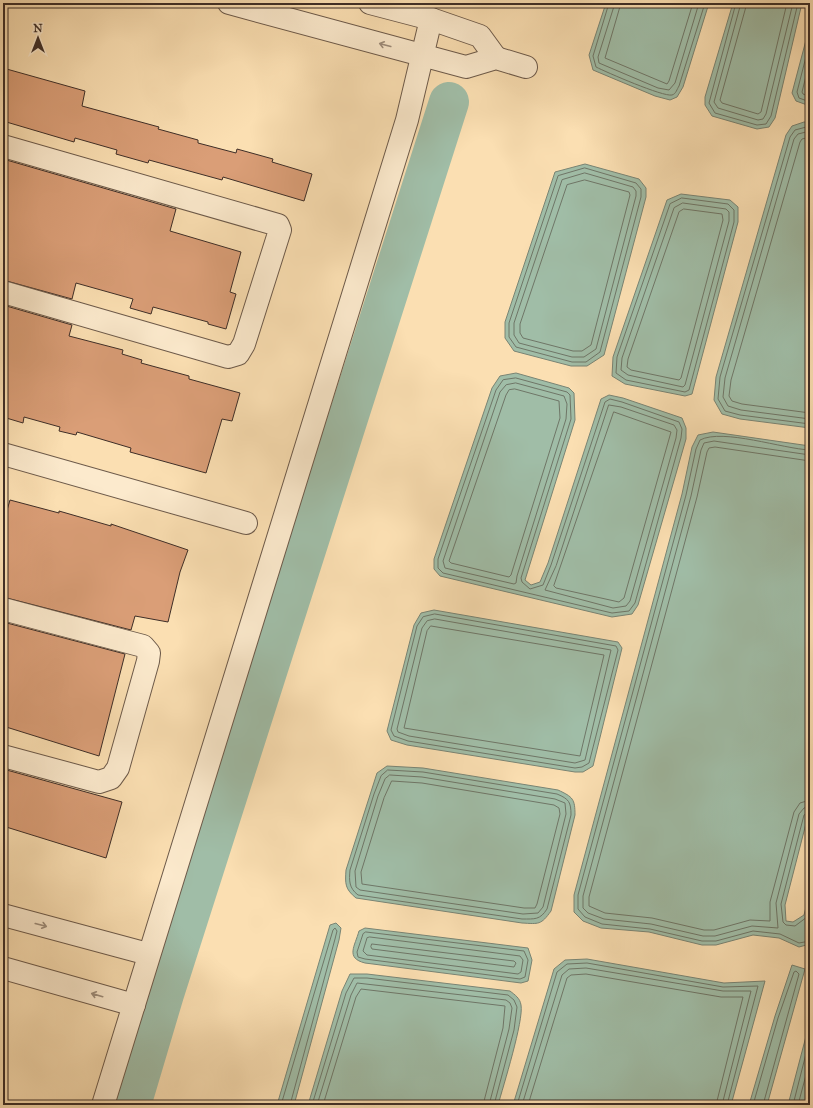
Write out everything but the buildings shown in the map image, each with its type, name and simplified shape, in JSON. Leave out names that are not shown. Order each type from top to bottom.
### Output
[{"type":"street","points":[[228,3],[466,67],[496,58],[526,68]]},
{"type":"street","points":[[370,3],[431,19],[480,36],[496,58]]},
{"type":"street","points":[[103,1105],[148,954],[282,529],[398,150],[431,19]]},
{"type":"street","points":[[3,146],[278,226],[280,230],[244,344],[238,354],[228,357],[3,292]]},
{"type":"street","points":[[3,454],[246,523]]},
{"type":"street","points":[[3,609],[143,646],[149,653],[118,768],[111,778],[99,782],[3,756]]},
{"type":"street","points":[[3,915],[148,954]]},
{"type":"street","points":[[3,968],[134,1005]]},
{"type":"water","points":[[606,3],[709,3],[683,87],[677,97],[670,100],[655,96],[593,70],[589,55]]},
{"type":"water","points":[[733,3],[802,3],[775,118],[769,127],[757,129],[712,116],[705,105],[705,97]]},
{"type":"water","points":[[810,25],[810,106],[796,101],[792,93]]},
{"type":"water","points":[[804,122],[810,122],[810,428],[740,419],[722,414],[714,400],[716,377],[786,135],[792,126]]},
{"type":"water","points":[[585,164],[639,179],[646,188],[646,197],[604,355],[587,366],[571,366],[514,351],[505,338],[505,322],[555,172]]},
{"type":"water","points":[[681,194],[730,200],[738,207],[738,222],[692,394],[685,396],[625,384],[612,376],[613,357],[667,200]]},
{"type":"water","points":[[516,373],[569,388],[574,393],[575,420],[525,580],[531,585],[540,582],[548,563],[601,399],[609,395],[623,398],[682,418],[686,428],[686,439],[638,605],[632,614],[612,617],[440,576],[434,569],[434,559],[492,388],[500,376]]},
{"type":"water","points":[[713,432],[810,446],[810,808],[785,905],[786,921],[793,922],[804,915],[810,891],[810,944],[799,947],[779,938],[753,935],[716,945],[702,945],[649,932],[601,928],[583,921],[574,912],[574,895],[682,494],[692,447],[698,435]]},
{"type":"water","points":[[434,610],[618,642],[622,648],[593,766],[583,772],[575,772],[407,745],[391,740],[387,731],[414,625],[421,613]]},
{"type":"water","points":[[387,766],[423,768],[558,790],[570,797],[574,802],[575,815],[551,911],[545,919],[539,923],[522,923],[356,898],[352,895],[346,886],[346,870],[377,773]]},
{"type":"water","points":[[336,923],[341,928],[339,940],[294,1105],[277,1105],[330,925]]},
{"type":"water","points":[[365,928],[528,948],[532,960],[528,981],[521,983],[365,963],[355,958],[353,951],[359,931]]},
{"type":"water","points":[[587,959],[724,983],[765,981],[731,1105],[513,1105],[554,969],[565,960]]},
{"type":"water","points":[[792,965],[805,969],[767,1105],[749,1105],[775,1016]]},
{"type":"water","points":[[350,974],[367,974],[510,991],[515,995],[520,1000],[521,1013],[512,1054],[498,1105],[308,1105],[342,991]]},
{"type":"water","points":[[810,1021],[810,1105],[788,1105]]},
{"type":"waterway","points":[[131,1105],[164,994],[449,102]]}]
